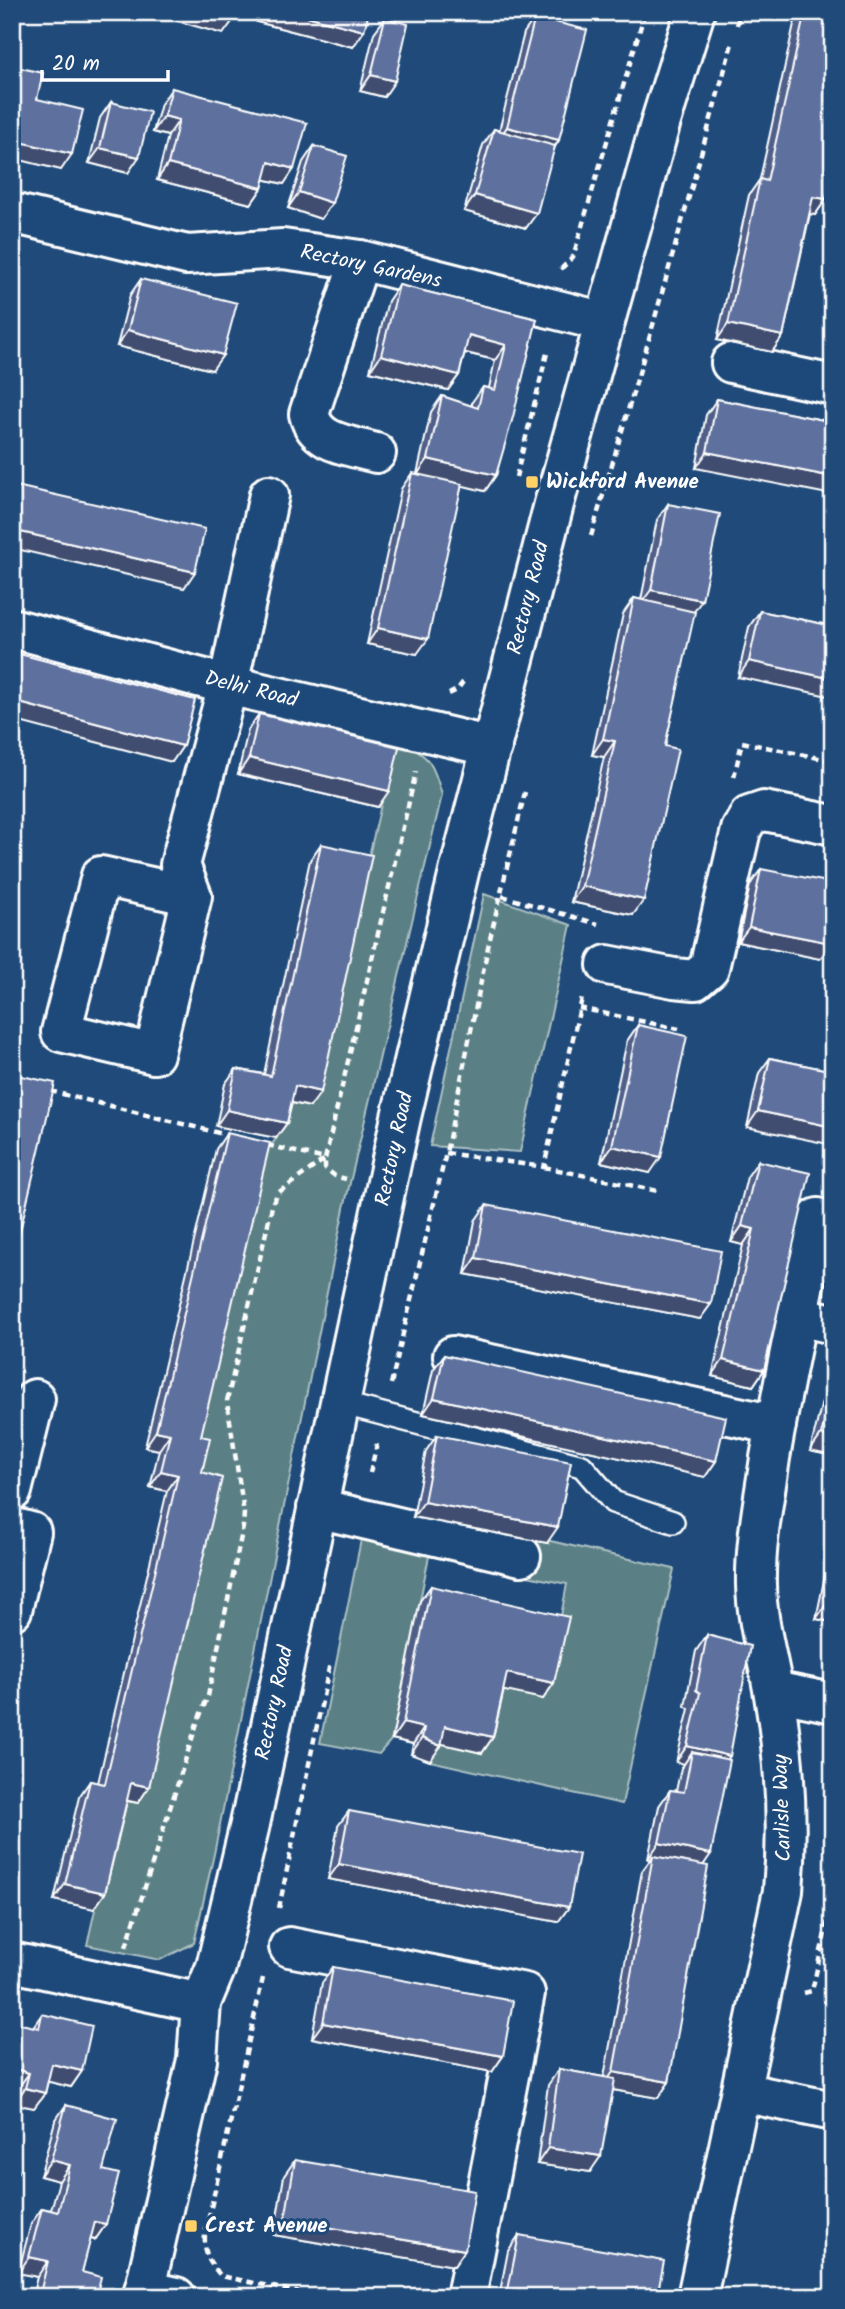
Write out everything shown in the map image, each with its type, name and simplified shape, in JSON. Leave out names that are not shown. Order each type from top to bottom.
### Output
[{"type":"street","name":"Rectory Road","points":[[154,2295],[197,2060],[201,2003],[216,1968],[241,1863],[401,1117],[460,868],[554,504],[661,121],[695,12]]},
{"type":"street","name":"Rectory Gardens","points":[[12,213],[187,255],[283,249],[360,260],[605,322]]},
{"type":"street","points":[[360,260],[309,414],[312,426],[322,437],[376,453]]},
{"type":"street","points":[[731,363],[833,384]]},
{"type":"street","points":[[192,896],[101,876],[61,1032],[154,1054],[192,896],[180,865],[228,685],[269,495]]},
{"type":"street","name":"Delhi Road","points":[[12,628],[228,685],[492,747]]},
{"type":"street","points":[[601,951],[674,978],[695,979],[709,968],[741,830],[749,816],[764,811],[833,825]]},
{"type":"street","name":"Carlisle Way","points":[[697,2297],[781,1901],[786,1863],[785,1777],[774,1691],[757,1614],[760,1520],[776,1425],[815,1320],[818,1217],[833,1221]]},
{"type":"street","points":[[453,1356],[776,1425]]},
{"type":"street","points":[[12,1491],[35,1399]]},
{"type":"street","points":[[317,1508],[521,1556]]},
{"type":"street","points":[[12,1527],[31,1532],[12,1610]]},
{"type":"street","points":[[774,1691],[833,1703]]},
{"type":"street","points":[[277,1946],[525,1993],[466,2297]]},
{"type":"street","points":[[12,1962],[201,2003]]},
{"type":"street","points":[[741,2091],[833,2111]]},
{"type":"lane","points":[[340,1403],[582,1466],[613,1502],[673,1522]]},
{"type":"path","points":[[556,271],[563,268],[573,257],[645,12]]},
{"type":"path","points":[[737,26],[740,12]]},
{"type":"path","points":[[589,546],[733,39]]},
{"type":"path","points":[[514,481],[548,348]]},
{"type":"path","points":[[446,695],[457,690],[464,680]]},
{"type":"path","points":[[355,1181],[335,1176],[326,1168],[325,1159],[417,771]]},
{"type":"path","points":[[360,1518],[446,1153],[488,947],[526,788]]},
{"type":"path","points":[[502,895],[598,924],[601,951]]},
{"type":"path","points":[[544,1167],[582,996]]},
{"type":"path","points":[[579,1008],[679,1029]]},
{"type":"path","points":[[39,1089],[243,1139]]},
{"type":"path","points":[[257,1142],[325,1159]]},
{"type":"path","points":[[446,1153],[544,1167],[658,1191]]},
{"type":"path","points":[[123,1955],[192,1735],[208,1696],[243,1527],[244,1513],[228,1401],[273,1202],[279,1192],[325,1159]]},
{"type":"path","points":[[321,2297],[221,2276],[204,2250],[205,2234],[277,1946],[332,1651]]},
{"type":"path","points":[[800,1994],[812,1991],[833,1898]]},
{"type":"path","points":[[12,2170],[23,2172]]},
{"type":"green space","points":[[396,741],[416,750],[428,760],[442,795],[344,1208],[194,1943],[160,1960],[87,1945],[120,1799],[138,1803],[211,1494],[190,1451],[259,1159],[277,1138],[284,1101],[310,1107]]},
{"type":"green space","points":[[484,894],[571,925],[520,1152],[430,1146]]},
{"type":"green space","points":[[369,1500],[674,1569],[622,1804],[430,1761],[434,1742],[558,1632],[567,1584],[429,1556],[392,1739],[379,1754],[320,1743]]},
{"type":"building","points":[[213,12],[236,12],[234,19]]},
{"type":"building","points":[[291,12],[369,12],[364,31]]},
{"type":"building","points":[[805,12],[833,14],[833,168],[826,199],[813,197],[783,336],[728,324],[760,179],[767,181]]},
{"type":"building","points":[[535,17],[587,30],[559,140],[507,127]]},
{"type":"building","points":[[385,18],[408,24],[395,81],[371,75]]},
{"type":"building","points":[[12,66],[43,73],[37,99],[83,110],[72,154],[12,140]]},
{"type":"building","points":[[172,88],[307,123],[294,169],[269,162],[262,188],[168,164],[179,120],[164,116]]},
{"type":"building","points":[[111,102],[150,112],[139,157],[100,148]]},
{"type":"building","points":[[494,129],[555,146],[537,213],[475,195]]},
{"type":"building","points":[[314,146],[347,156],[332,203],[299,192]]},
{"type":"building","points":[[141,279],[237,303],[223,355],[128,330]]},
{"type":"building","points":[[399,285],[537,319],[496,475],[428,459],[442,396],[478,408],[483,387],[495,390],[506,345],[469,335],[459,375],[381,355]]},
{"type":"building","points":[[717,399],[833,422],[833,477],[707,452]]},
{"type":"building","points":[[412,473],[462,484],[428,639],[378,628]]},
{"type":"building","points":[[12,485],[205,529],[195,572],[12,530]]},
{"type":"building","points":[[668,504],[720,514],[702,600],[651,590]]},
{"type":"building","points":[[634,598],[695,612],[665,746],[678,749],[644,900],[582,886],[615,741],[603,739]]},
{"type":"building","points":[[760,611],[833,626],[833,679],[749,661]]},
{"type":"building","points":[[12,652],[195,700],[183,746],[12,701]]},
{"type":"building","points":[[259,714],[399,747],[389,791],[249,758]]},
{"type":"building","points":[[321,844],[372,855],[321,1092],[295,1086],[287,1123],[227,1110],[236,1069],[271,1076]]},
{"type":"building","points":[[761,869],[833,883],[831,943],[749,927]]},
{"type":"building","points":[[638,1025],[687,1036],[661,1157],[612,1146]]},
{"type":"building","points":[[770,1058],[833,1071],[833,1127],[758,1111]]},
{"type":"building","points":[[12,1074],[55,1083],[12,1265]]},
{"type":"building","points":[[227,1133],[270,1143],[201,1436],[210,1438],[202,1472],[222,1478],[149,1787],[131,1783],[105,1893],[65,1884],[90,1781],[105,1784],[178,1475],[161,1471],[170,1434],[156,1431]]},
{"type":"building","points":[[758,1161],[810,1173],[764,1370],[723,1360],[754,1229],[742,1226]]},
{"type":"building","points":[[486,1205],[721,1251],[711,1304],[476,1258]]},
{"type":"building","points":[[444,1355],[726,1417],[716,1461],[434,1398]]},
{"type":"building","points":[[833,1387],[833,1438],[821,1435]]},
{"type":"building","points":[[437,1435],[571,1462],[558,1527],[424,1502]]},
{"type":"building","points":[[833,1575],[833,1604],[827,1603]]},
{"type":"building","points":[[431,1586],[569,1617],[554,1683],[507,1673],[493,1737],[445,1726],[441,1746],[422,1738],[424,1728],[403,1723]]},
{"type":"building","points":[[707,1635],[750,1646],[730,1756],[687,1746],[700,1693],[696,1690]]},
{"type":"building","points":[[692,1752],[730,1760],[711,1854],[659,1843],[670,1790],[684,1792]]},
{"type":"building","points":[[349,1811],[579,1854],[569,1907],[339,1864]]},
{"type":"building","points":[[653,1856],[708,1866],[669,2082],[613,2072]]},
{"type":"building","points":[[333,1967],[513,2001],[503,2056],[323,2023]]},
{"type":"building","points":[[42,2014],[92,2026],[82,2071],[52,2064],[45,2093],[25,2088],[29,2073],[12,2068],[12,2022],[39,2028]]},
{"type":"building","points":[[559,2069],[615,2079],[601,2156],[548,2148]]},
{"type":"building","points":[[66,2105],[117,2119],[103,2170],[119,2174],[106,2224],[95,2222],[82,2272],[101,2277],[96,2297],[39,2297],[48,2261],[29,2257],[42,2208],[58,2212],[70,2165],[51,2160]]},
{"type":"building","points":[[295,2160],[475,2191],[465,2250],[285,2220]]},
{"type":"building","points":[[519,2235],[664,2261],[657,2297],[545,2297],[508,2290]]},
{"type":"building","points":[[785,2293],[807,2297],[784,2297]]},
{"type":"place","name":"Wickford Avenue","points":[[532,482]]},
{"type":"place","name":"Crest Avenue","points":[[191,2226]]}]
